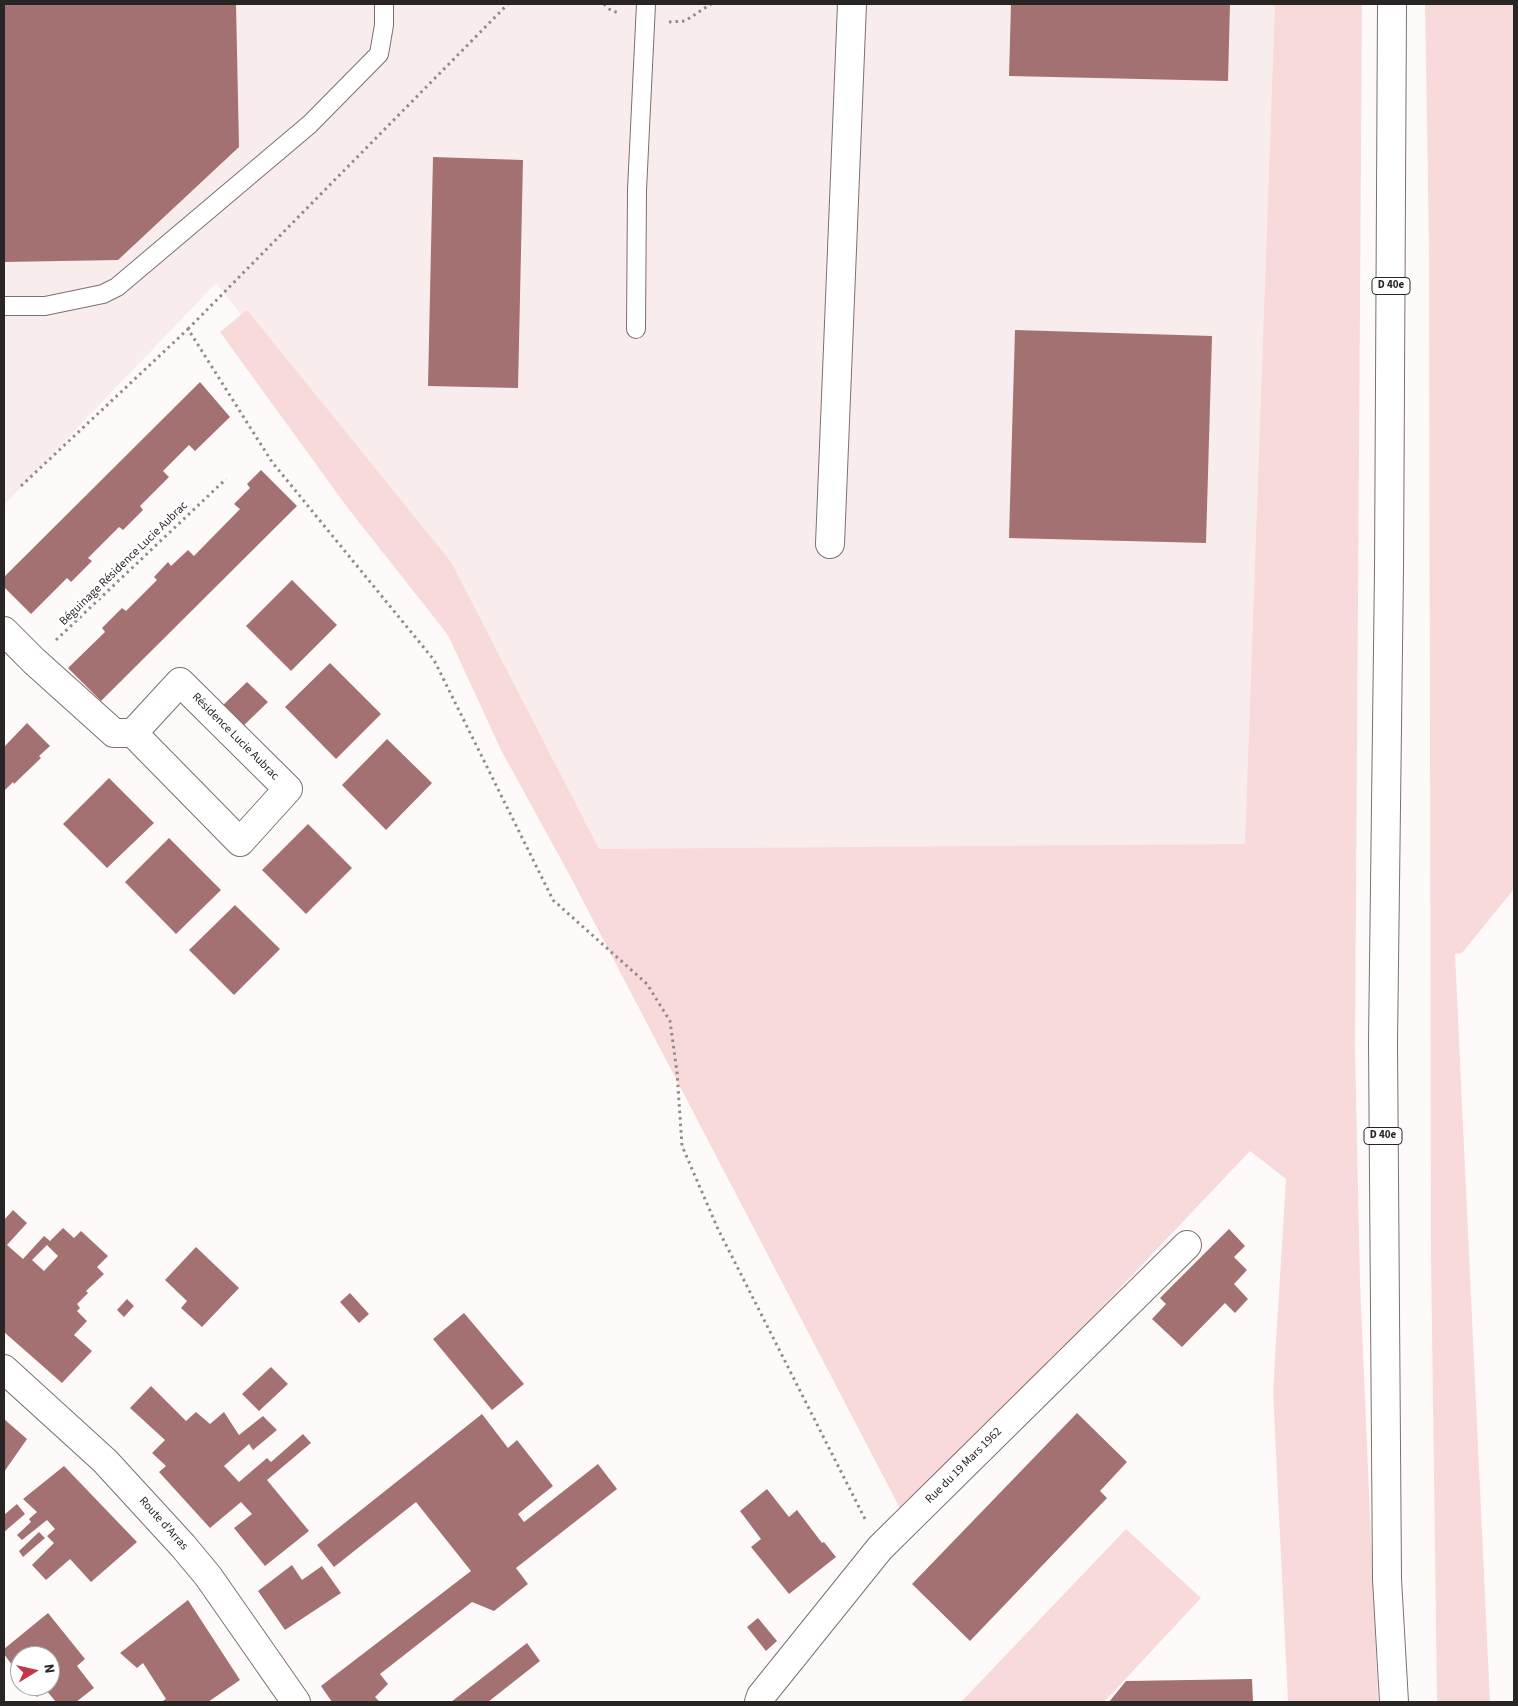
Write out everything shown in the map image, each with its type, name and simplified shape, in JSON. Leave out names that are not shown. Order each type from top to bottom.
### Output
[{"type":"main road","points":[[830,544],[852,4]]},
{"type":"main road","name":"D 40e","points":[[1392,4],[1389,559],[1383,1042],[1387,1578],[1394,1702]]},
{"type":"main road","points":[[4,631],[34,661],[114,733],[133,733]]},
{"type":"main road","name":"Résidence Lucie Aubrac","points":[[180,682],[288,789],[240,842],[133,733],[180,682]]},
{"type":"main road","name":"Rue du 19 Mars 1962","points":[[759,1702],[761,1696],[880,1548],[1187,1245]]},
{"type":"main road","name":"Route d'Arras","points":[[4,1369],[105,1461],[183,1546],[208,1576],[296,1702]]},
{"type":"lane","points":[[4,306],[45,306],[103,294],[117,287],[310,124],[379,54],[384,25],[384,4]]},
{"type":"lane","points":[[636,329],[637,190],[646,4]]},
{"type":"path","points":[[21,486],[188,329],[508,4]]},
{"type":"path","points":[[188,329],[272,462],[434,660],[553,900],[647,984],[670,1021],[677,1072],[682,1146],[718,1228],[880,1548]]},
{"type":"path","name":"Béguinage Résidence Lucie Aubrac","points":[[34,661],[226,479]]},
{"type":"shaded area","points":[[4,4],[1307,4],[1268,874],[590,862],[448,578],[216,283],[4,505]]},
{"type":"shaded area","points":[[1275,4],[1362,4],[1355,1048],[1360,1282],[1378,1702],[1288,1702],[1273,1391],[1286,1179],[1250,1151],[904,1516],[569,874],[501,750],[448,635],[347,507],[220,332],[247,310],[451,562],[599,849],[1245,844]]},
{"type":"shaded area","points":[[1425,4],[1514,4],[1514,889],[1462,953],[1455,954],[1490,1702],[1437,1702],[1431,1257],[1429,245]]},
{"type":"shaded area","points":[[1126,1529],[1201,1598],[1104,1702],[961,1702]]},
{"type":"building","points":[[4,4],[236,4],[239,147],[118,260],[4,262]]},
{"type":"building","points":[[1011,4],[1230,4],[1228,81],[1009,76]]},
{"type":"building","points":[[433,157],[523,160],[518,388],[428,386]]},
{"type":"building","points":[[1015,330],[1212,336],[1206,543],[1009,538]]},
{"type":"building","points":[[200,382],[230,417],[195,451],[189,445],[163,471],[169,477],[140,506],[143,510],[123,530],[119,527],[88,558],[92,561],[71,582],[67,578],[31,614],[4,587],[4,577]]},
{"type":"building","points":[[261,470],[297,506],[101,701],[68,668],[105,632],[102,628],[122,608],[126,611],[157,580],[154,577],[168,562],[171,566],[188,550],[194,556],[240,509],[234,504],[250,488],[247,484]]},
{"type":"building","points":[[292,580],[337,625],[291,671],[246,626]]},
{"type":"building","points":[[330,663],[381,714],[336,759],[285,707]]},
{"type":"building","points":[[247,682],[268,702],[239,730],[219,709]]},
{"type":"building","points":[[27,723],[50,746],[39,756],[41,758],[4,791],[4,747]]},
{"type":"building","points":[[387,739],[432,783],[386,830],[342,785]]},
{"type":"building","points":[[109,778],[154,823],[107,868],[63,824]]},
{"type":"building","points":[[308,824],[352,868],[306,914],[262,870]]},
{"type":"building","points":[[169,838],[221,890],[176,934],[125,882]]},
{"type":"building","points":[[235,905],[280,949],[234,995],[189,950]]},
{"type":"building","points":[[13,1210],[27,1223],[7,1245],[23,1259],[44,1236],[50,1241],[63,1228],[74,1238],[81,1231],[108,1256],[97,1267],[104,1274],[86,1291],[88,1293],[77,1304],[80,1308],[77,1311],[87,1321],[74,1335],[92,1351],[62,1383],[4,1332],[4,1220]],"holes":[[[47,1245],[58,1256],[44,1271],[32,1260]]]},
{"type":"building","points":[[1229,1229],[1245,1246],[1234,1257],[1247,1270],[1234,1284],[1248,1299],[1235,1313],[1225,1303],[1182,1347],[1152,1319],[1166,1304],[1160,1298]]},
{"type":"building","points":[[196,1247],[239,1288],[202,1327],[181,1308],[187,1301],[165,1280]]},
{"type":"building","points":[[350,1293],[369,1314],[359,1323],[340,1302]]},
{"type":"building","points":[[127,1299],[134,1306],[124,1317],[117,1310]]},
{"type":"building","points":[[464,1313],[524,1384],[492,1410],[433,1339]]},
{"type":"building","points":[[271,1367],[288,1384],[259,1411],[242,1394]]},
{"type":"building","points":[[151,1386],[186,1421],[196,1412],[210,1424],[224,1412],[239,1435],[263,1416],[277,1430],[253,1450],[249,1444],[224,1466],[239,1482],[267,1458],[271,1462],[303,1434],[311,1443],[267,1480],[309,1531],[265,1566],[234,1528],[252,1514],[241,1502],[210,1528],[159,1472],[166,1466],[152,1453],[165,1440],[130,1408]]},
{"type":"building","points":[[1077,1413],[1127,1462],[1100,1491],[1107,1498],[970,1641],[912,1584]]},
{"type":"building","points":[[482,1414],[508,1448],[517,1440],[553,1486],[518,1514],[524,1522],[598,1464],[617,1489],[516,1568],[528,1584],[494,1611],[472,1602],[380,1674],[388,1684],[375,1697],[380,1702],[332,1702],[321,1686],[471,1571],[416,1502],[334,1567],[317,1545]]},
{"type":"building","points":[[4,1419],[27,1439],[4,1472]]},
{"type":"building","points":[[64,1466],[137,1542],[91,1582],[70,1559],[46,1580],[32,1565],[54,1543],[47,1536],[55,1529],[47,1520],[22,1540],[17,1535],[31,1522],[29,1519],[37,1512],[23,1499]]},
{"type":"building","points":[[767,1489],[789,1517],[797,1510],[822,1543],[824,1542],[836,1557],[789,1594],[751,1547],[761,1539],[740,1511]]},
{"type":"building","points":[[17,1504],[25,1514],[4,1532],[4,1515]]},
{"type":"building","points":[[39,1532],[45,1538],[23,1557],[19,1551]]},
{"type":"building","points":[[292,1565],[302,1580],[322,1566],[341,1593],[285,1630],[258,1591]]},
{"type":"building","points":[[188,1600],[240,1680],[208,1702],[161,1702],[166,1699],[143,1663],[137,1668],[120,1653]]},
{"type":"building","points":[[48,1613],[85,1659],[77,1666],[94,1688],[76,1702],[56,1702],[51,1696],[60,1696],[60,1646],[10,1646],[10,1662],[4,1654],[4,1649]]},
{"type":"building","points":[[758,1618],[777,1641],[766,1651],[747,1627]]},
{"type":"building","points":[[527,1643],[540,1661],[488,1702],[451,1702]]},
{"type":"building","points":[[1252,1679],[1253,1702],[1109,1702],[1126,1681]]}]
